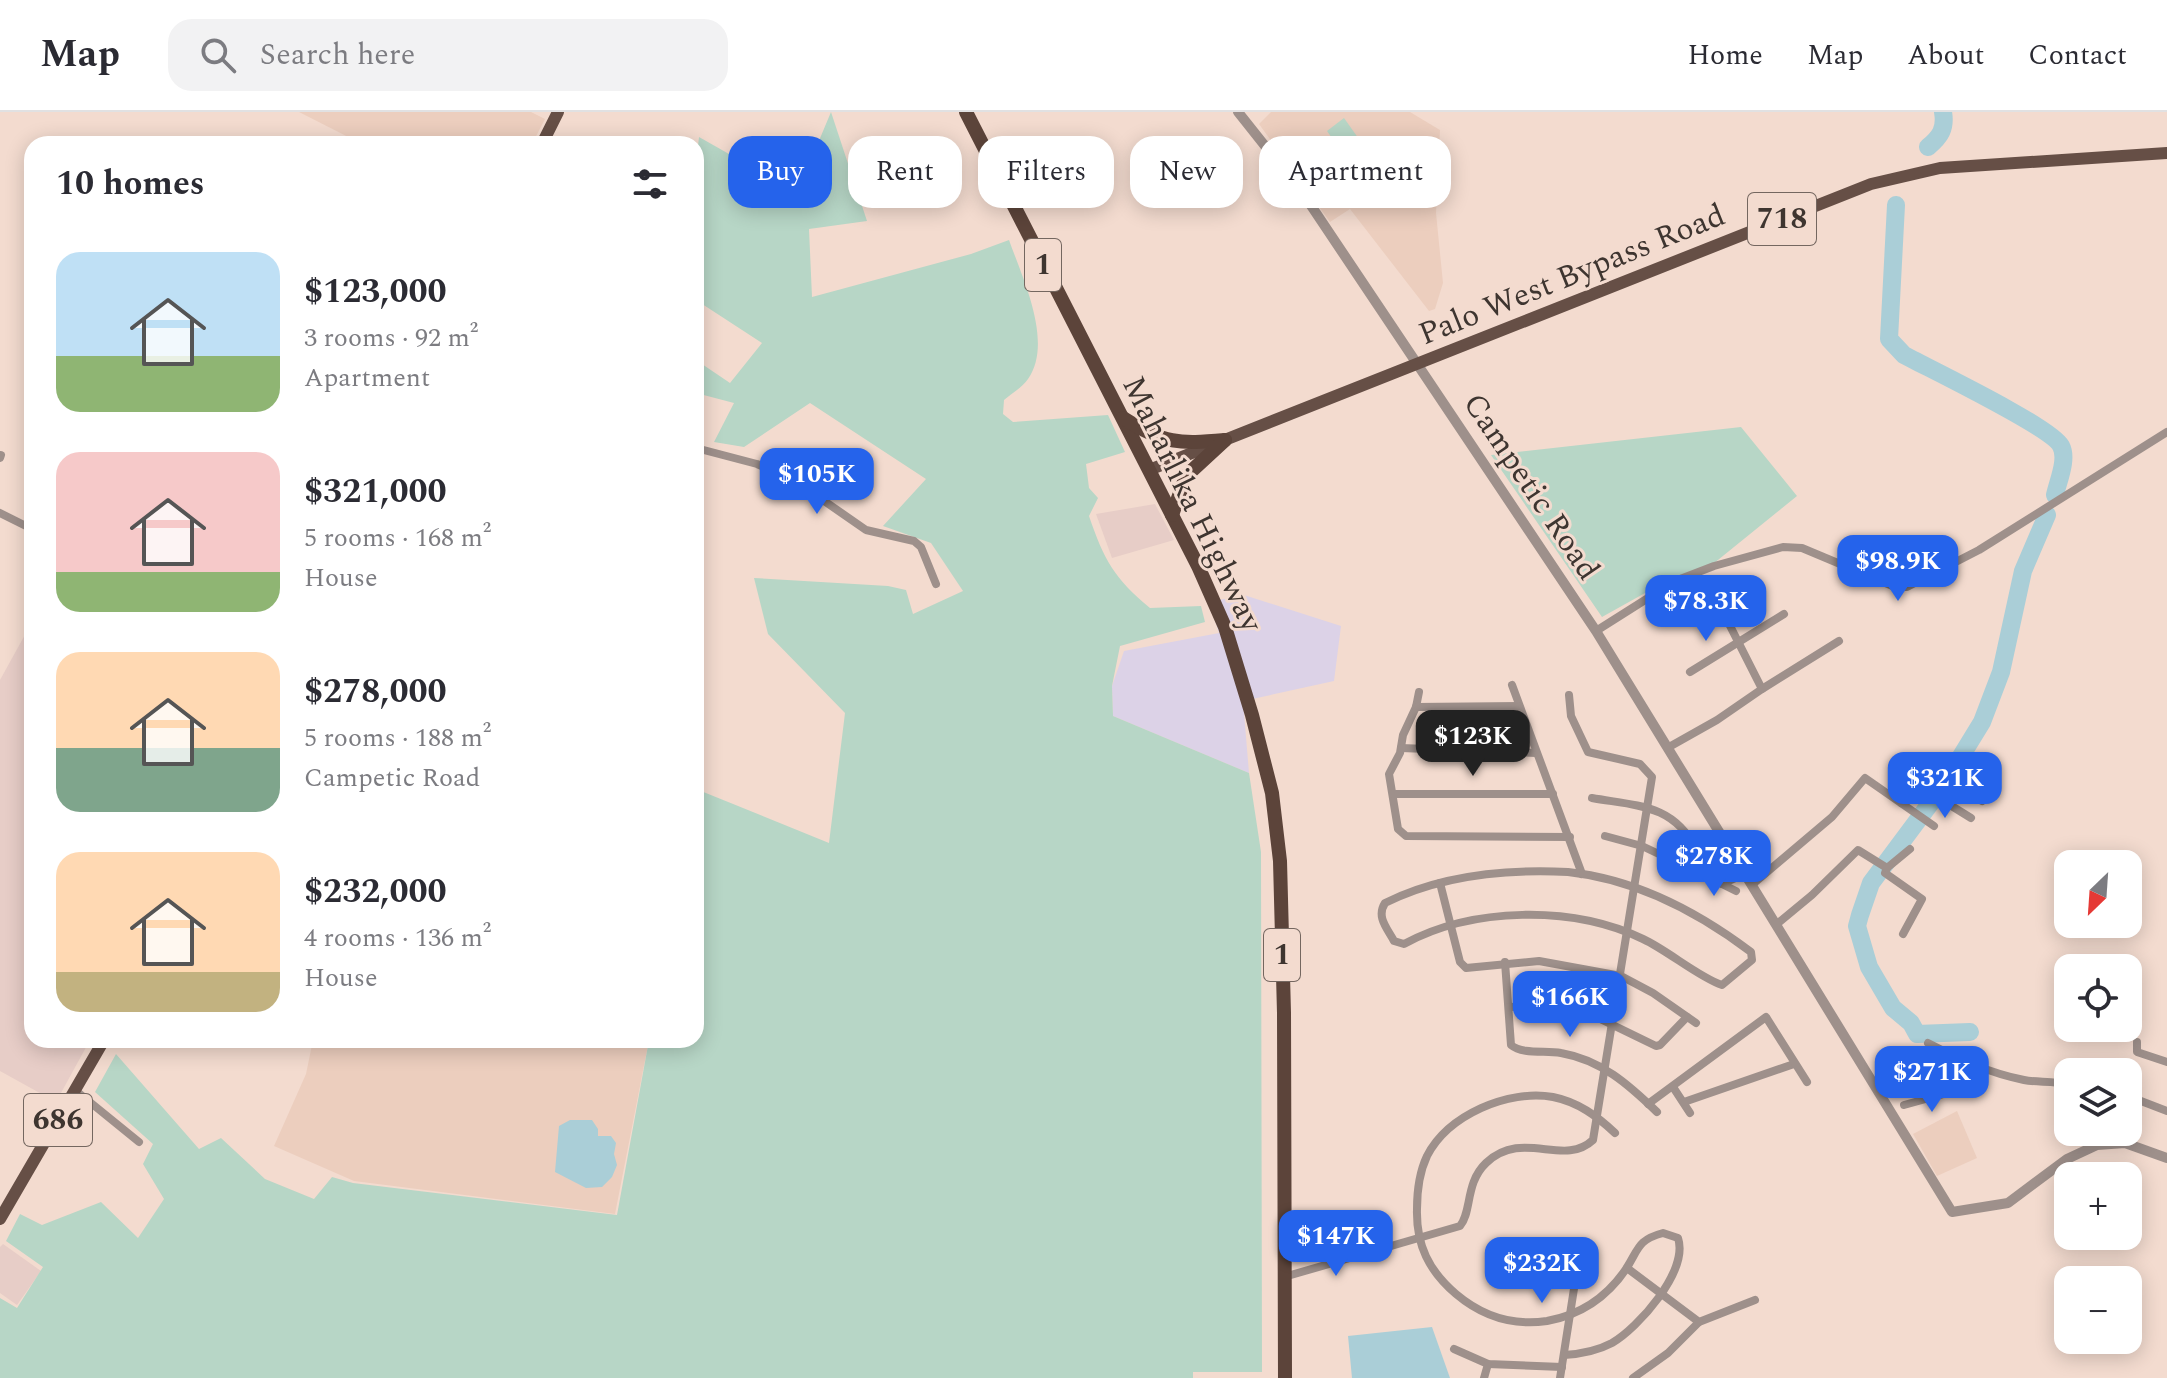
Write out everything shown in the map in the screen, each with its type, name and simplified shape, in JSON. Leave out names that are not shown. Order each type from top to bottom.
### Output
[{"type":"highway","name":"Maharlika Highway","points":[[966,112],[1198,566],[1225,627],[1272,793],[1280,861],[1285,1378]]},
{"type":"highway","points":[[1121,417],[1147,433],[1168,441],[1225,440]]},
{"type":"highway","points":[[1172,515],[1186,476],[1225,440]]},
{"type":"main road","points":[[546,136],[558,112]]},
{"type":"main road","name":"Palo West Bypass Road","points":[[1149,470],[1871,184],[1940,168],[2167,153]]},
{"type":"main road","name":"686","points":[[0,1219],[99,1048]]},
{"type":"street","name":"Campetic Road","points":[[1238,112],[1304,195],[1596,631],[1777,924],[1898,1107],[1952,1212],[2008,1203],[2067,1159],[2097,1145],[2125,1143],[2167,1158]]},
{"type":"street","points":[[1596,631],[1675,581],[1714,566],[1783,547],[1802,548],[1895,587],[1916,584],[1979,550],[2167,432]]},
{"type":"street","points":[[704,450],[757,464],[794,480],[866,530],[914,541],[921,547],[936,584]]},
{"type":"street","points":[[0,513],[24,525]]},
{"type":"street","points":[[1722,610],[1762,689]]},
{"type":"street","points":[[1690,672],[1784,614]]},
{"type":"street","points":[[1669,747],[1717,720],[1839,641]]},
{"type":"street","points":[[1512,685],[1582,874]]},
{"type":"street","points":[[1419,692],[1389,774],[1398,829],[1406,836],[1570,837]]},
{"type":"street","points":[[1284,1277],[1462,1225],[1471,1186],[1480,1169],[1494,1157],[1519,1147],[1532,1146],[1567,1152],[1589,1144],[1595,1136],[1652,777],[1640,764],[1588,752],[1571,716],[1569,695]]},
{"type":"street","points":[[1416,707],[1519,706]]},
{"type":"street","points":[[1401,748],[1536,753]]},
{"type":"street","points":[[1753,884],[1832,817],[1865,778],[1934,826]]},
{"type":"street","points":[[1901,803],[1916,787],[1936,795],[1971,818]]},
{"type":"street","points":[[1936,795],[1958,788],[1982,801]]},
{"type":"street","points":[[1393,794],[1553,794]]},
{"type":"street","points":[[1592,798],[1647,808],[1675,820],[1692,842],[1697,856],[1694,869]]},
{"type":"street","points":[[1605,836],[1642,846],[1736,891]]},
{"type":"street","points":[[1884,867],[1910,849]]},
{"type":"street","points":[[1777,924],[1858,850],[1865,851],[1884,867],[1884,872],[1922,899],[1903,934]]},
{"type":"street","points":[[1504,873],[1582,874],[1636,887],[1683,909],[1726,933],[1751,952],[1752,960],[1722,985],[1627,931],[1583,920],[1502,917],[1450,926],[1398,944],[1382,919],[1385,903],[1440,883],[1504,873]]},
{"type":"street","points":[[1722,884],[1746,873]]},
{"type":"street","points":[[1440,883],[1460,962],[1466,968],[1539,961],[1621,976],[1653,993],[1696,1023]]},
{"type":"street","points":[[1505,962],[1511,1045],[1516,1049],[1562,1053],[1606,1068],[1657,1112]]},
{"type":"street","points":[[1509,1007],[1560,1007],[1586,1012],[1656,1046],[1687,1017]]},
{"type":"street","points":[[1648,1104],[1763,1018],[1769,1018],[1807,1082]]},
{"type":"street","points":[[2137,1042],[2137,1052],[2167,1062]]},
{"type":"street","points":[[1928,1043],[1997,1074],[2029,1081],[2054,1082]]},
{"type":"street","points":[[1684,1102],[1794,1064]]},
{"type":"street","points":[[1673,1087],[1690,1113]]},
{"type":"street","points":[[75,1090],[139,1142]]},
{"type":"street","points":[[1898,1107],[1951,1092]]},
{"type":"street","points":[[1564,1355],[1582,1354],[1613,1342],[1647,1312],[1660,1295],[1678,1260],[1681,1246],[1678,1238],[1663,1233],[1640,1243],[1627,1268],[1607,1292],[1569,1316],[1521,1322],[1501,1319],[1480,1311],[1443,1282],[1418,1240],[1420,1174],[1434,1145],[1468,1115],[1510,1099],[1537,1096],[1568,1102],[1599,1117],[1615,1133]]},
{"type":"street","points":[[2142,1101],[2167,1111]]},
{"type":"street","points":[[1560,1378],[1581,1244]]},
{"type":"street","points":[[1523,1275],[1576,1266]]},
{"type":"street","points":[[1627,1268],[1699,1322]]},
{"type":"street","points":[[1633,1378],[1668,1353],[1699,1322],[1755,1300]]},
{"type":"street","points":[[1454,1349],[1488,1364],[1562,1367]]},
{"type":"street","points":[[1484,1378],[1488,1364]]},
{"type":"shaded area","points":[[299,112],[531,112],[545,119],[536,136],[346,136]]},
{"type":"shaded area","points":[[1271,112],[1410,112],[1440,130],[1440,136],[1268,136],[1259,124]]},
{"type":"shaded area","points":[[1320,208],[1436,208],[1443,283],[1435,309],[1429,311],[1350,209],[1330,222]]},
{"type":"shaded area","points":[[1155,504],[1174,540],[1112,558],[1096,514]]},
{"type":"shaded area","points":[[1244,595],[1341,626],[1334,681],[1243,701],[1249,773],[1113,716],[1112,686],[1124,651],[1219,633],[1209,602]]},
{"type":"shaded area","points":[[24,636],[24,1048],[86,1048],[56,1102],[0,1071],[0,680]]},
{"type":"shaded area","points":[[311,1048],[647,1048],[615,1214],[354,1181],[274,1146],[306,1074]]},
{"type":"shaded area","points":[[1957,1111],[1977,1158],[1937,1176],[1913,1134]]},
{"type":"shaded area","points":[[3,1244],[41,1271],[17,1305],[0,1293],[0,1247]]},
{"type":"green space","points":[[831,112],[848,163],[848,208],[863,208],[867,221],[809,229],[812,297],[971,254],[1009,240],[1028,290],[1038,347],[1028,379],[1004,400],[1003,414],[1013,422],[1108,415],[1125,452],[1086,464],[1089,488],[1098,498],[1089,516],[1105,557],[1127,587],[1150,608],[1201,606],[1205,622],[1120,646],[1112,686],[1113,716],[1249,773],[1261,852],[1262,1372],[1193,1372],[1193,1378],[0,1378],[0,1298],[17,1308],[43,1267],[6,1241],[20,1214],[42,1225],[101,1202],[138,1238],[164,1199],[143,1164],[153,1144],[95,1092],[116,1054],[199,1149],[221,1138],[265,1179],[314,1199],[332,1177],[353,1183],[617,1215],[648,1048],[704,1048],[704,792],[829,843],[845,713],[768,634],[754,578],[888,586],[906,590],[913,614],[963,591],[931,543],[883,526],[926,479],[810,403],[744,447],[714,442],[734,403],[704,395],[704,365],[730,383],[762,343],[704,305],[704,140],[728,153],[728,208],[832,208],[832,136],[821,136]]},
{"type":"green space","points":[[1344,118],[1357,136],[1330,136],[1327,131]]},
{"type":"green space","points":[[1741,427],[1797,496],[1713,564],[1672,578],[1602,617],[1491,455]]},
{"type":"water","points":[[570,1120],[592,1120],[598,1129],[598,1136],[611,1136],[616,1143],[614,1154],[617,1165],[612,1177],[602,1187],[586,1188],[555,1172],[559,1126]]},
{"type":"water","points":[[1432,1327],[1450,1378],[1352,1378],[1348,1336]]},
{"type":"waterway","points":[[1928,147],[1941,132],[1943,112]]},
{"type":"waterway","points":[[1896,205],[1889,339],[1904,355],[2014,413],[2052,437],[2063,451],[2062,470],[2055,495]]},
{"type":"waterway","points":[[1970,1032],[1917,1034],[1911,1023],[1893,1008],[1869,967],[1857,926],[1871,883],[1941,789],[1982,722],[2001,672],[2023,571],[2047,515]]}]
